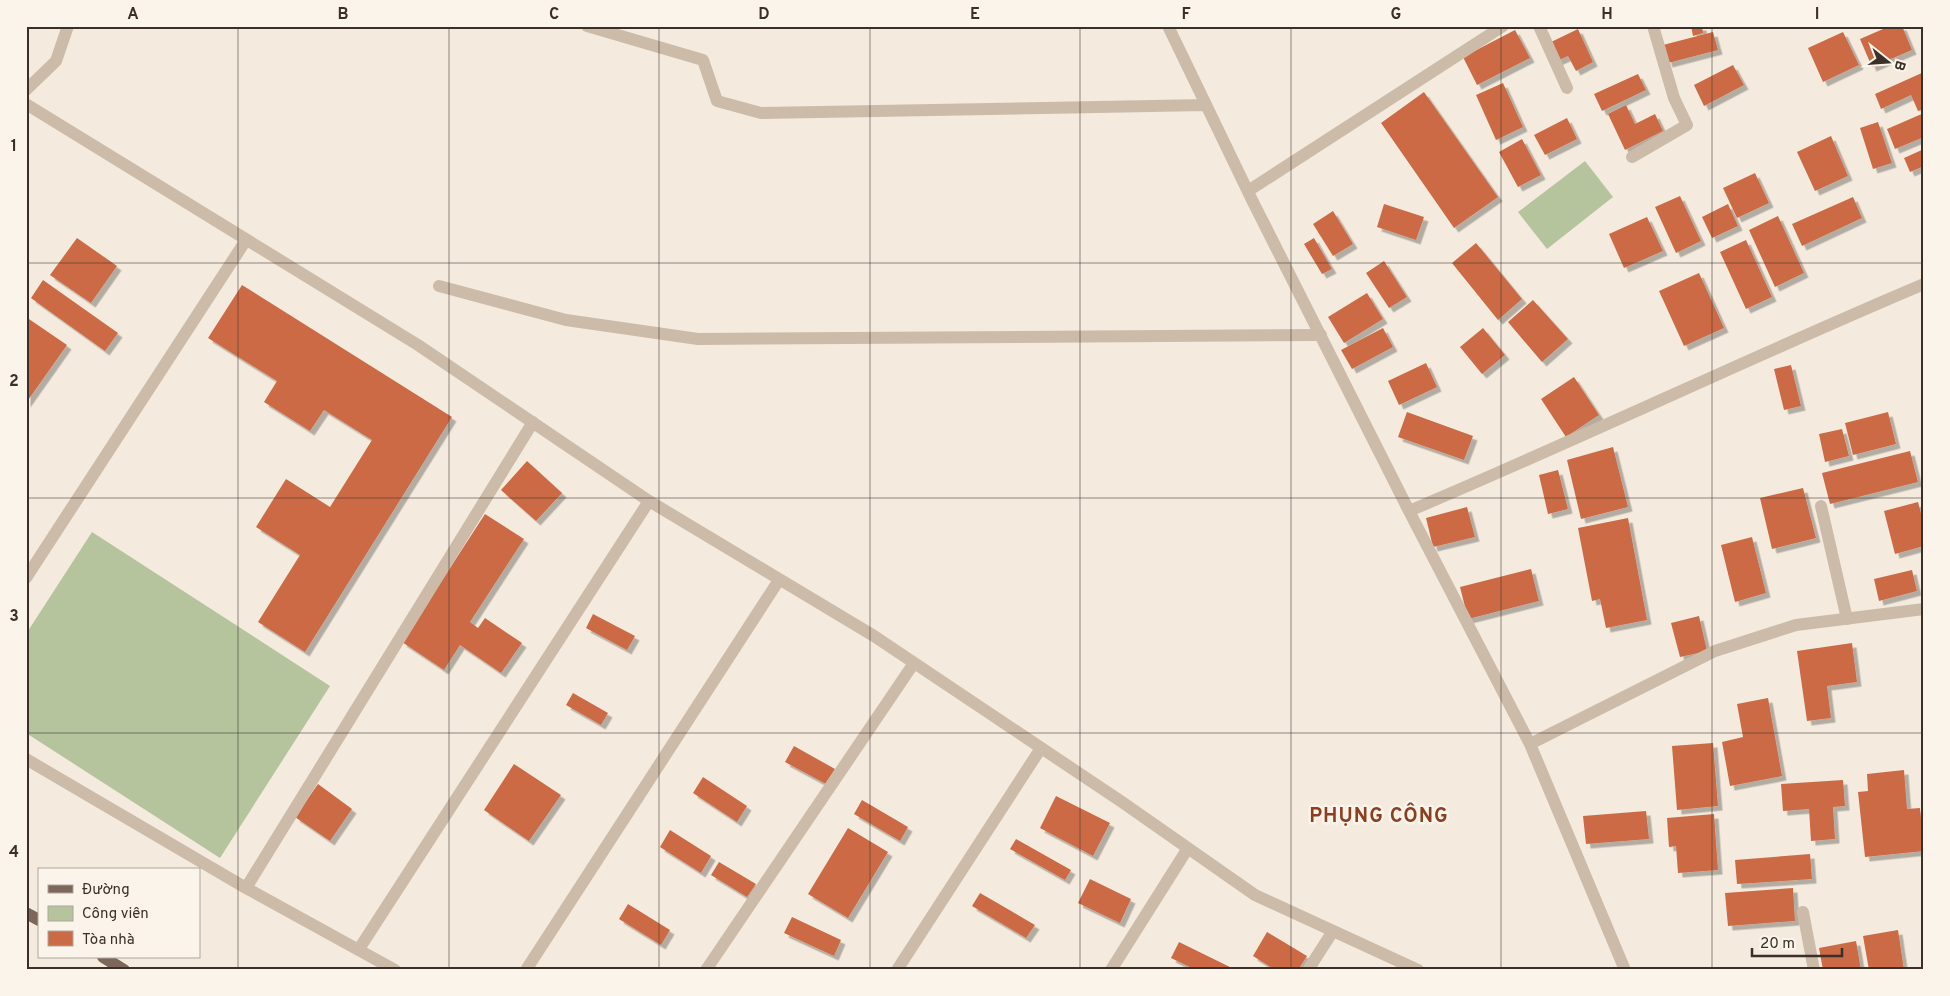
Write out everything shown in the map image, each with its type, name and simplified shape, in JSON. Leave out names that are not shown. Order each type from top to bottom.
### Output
[{"type":"main road","points":[[26,913],[38,919]]},
{"type":"main road","points":[[105,958],[124,970]]},
{"type":"street","points":[[26,90],[56,61],[68,26]]},
{"type":"street","points":[[587,26],[702,60],[717,101],[761,113],[1206,105]]},
{"type":"street","points":[[1168,26],[1248,191],[1409,511],[1530,744],[1625,970]]},
{"type":"street","points":[[1248,191],[1503,26]]},
{"type":"street","points":[[1538,26],[1567,88]]},
{"type":"street","points":[[1632,157],[1687,125],[1674,98],[1653,26]]},
{"type":"street","points":[[26,104],[418,345],[649,501],[874,636],[1255,895],[1418,970]]},
{"type":"street","points":[[26,578],[246,240]]},
{"type":"street","points":[[1409,511],[1522,463],[1786,343],[1924,284]]},
{"type":"street","points":[[439,286],[566,320],[698,339],[1321,335]]},
{"type":"street","points":[[246,888],[533,422]]},
{"type":"street","points":[[359,949],[649,501]]},
{"type":"street","points":[[1821,506],[1847,619]]},
{"type":"street","points":[[526,970],[779,580]]},
{"type":"street","points":[[1530,744],[1715,651],[1796,625],[1924,609]]},
{"type":"street","points":[[706,970],[914,663]]},
{"type":"street","points":[[897,970],[1041,748]]},
{"type":"street","points":[[26,759],[246,888],[395,970]]},
{"type":"street","points":[[1111,970],[1188,848]]},
{"type":"street","points":[[1803,912],[1814,970]]},
{"type":"street","points":[[1308,970],[1333,931]]},
{"type":"green space","points":[[1585,161],[1613,197],[1547,249],[1518,212]]},
{"type":"green space","points":[[92,532],[330,686],[220,858],[26,733],[26,634]]},
{"type":"building","points":[[1691,26],[1702,26],[1703,33],[1693,36]]},
{"type":"building","points":[[1890,26],[1902,26],[1912,50],[1872,67],[1860,39]]},
{"type":"building","points":[[1578,29],[1593,62],[1576,71],[1568,56],[1557,61],[1549,43]]},
{"type":"building","points":[[1515,30],[1530,58],[1477,85],[1463,57]]},
{"type":"building","points":[[1713,32],[1718,50],[1668,63],[1663,45]]},
{"type":"building","points":[[1843,32],[1859,65],[1823,82],[1808,48]]},
{"type":"building","points":[[1733,65],[1744,85],[1704,106],[1694,85]]},
{"type":"building","points":[[1924,72],[1924,109],[1918,111],[1911,95],[1881,109],[1875,94]]},
{"type":"building","points":[[1638,74],[1646,90],[1602,111],[1594,94]]},
{"type":"building","points":[[1503,83],[1523,127],[1496,140],[1476,95]]},
{"type":"building","points":[[1424,92],[1498,197],[1454,228],[1381,123]]},
{"type":"building","points":[[1626,105],[1635,124],[1655,114],[1663,131],[1625,150],[1608,114]]},
{"type":"building","points":[[1924,113],[1924,137],[1895,149],[1887,129]]},
{"type":"building","points":[[1567,118],[1577,139],[1545,155],[1534,135]]},
{"type":"building","points":[[1878,122],[1892,163],[1873,169],[1860,128]]},
{"type":"building","points":[[1831,136],[1848,176],[1815,191],[1797,152]]},
{"type":"building","points":[[1522,139],[1541,175],[1518,187],[1499,152]]},
{"type":"building","points":[[1924,149],[1924,166],[1910,172],[1904,158]]},
{"type":"building","points":[[1755,173],[1769,203],[1737,218],[1723,188]]},
{"type":"building","points":[[1680,196],[1701,241],[1676,253],[1655,207]]},
{"type":"building","points":[[1853,197],[1862,218],[1802,246],[1792,224]]},
{"type":"building","points":[[1384,204],[1424,217],[1416,240],[1377,227]]},
{"type":"building","points":[[1728,204],[1738,226],[1712,238],[1702,217]]},
{"type":"building","points":[[1333,211],[1353,244],[1333,256],[1313,224]]},
{"type":"building","points":[[1778,216],[1804,273],[1775,287],[1749,230]]},
{"type":"building","points":[[1647,217],[1663,251],[1624,268],[1609,234]]},
{"type":"building","points":[[77,238],[117,266],[91,303],[50,275]]},
{"type":"building","points":[[1314,238],[1332,269],[1322,274],[1304,244]]},
{"type":"building","points":[[1746,240],[1772,297],[1746,309],[1720,252]]},
{"type":"building","points":[[1476,243],[1522,299],[1498,320],[1452,263]]},
{"type":"building","points":[[1384,261],[1407,297],[1389,308],[1366,273]]},
{"type":"building","points":[[1699,273],[1724,328],[1684,346],[1659,291]]},
{"type":"building","points":[[43,280],[118,333],[105,351],[31,298]]},
{"type":"building","points":[[242,285],[452,417],[305,652],[258,622],[300,555],[256,527],[286,479],[330,507],[372,440],[324,410],[310,431],[264,402],[277,381],[208,338]]},
{"type":"building","points":[[1367,293],[1383,319],[1344,343],[1328,317]]},
{"type":"building","points":[[1533,300],[1568,339],[1542,362],[1508,322]]},
{"type":"building","points":[[26,317],[67,345],[26,403]]},
{"type":"building","points":[[1383,328],[1393,347],[1352,369],[1341,350]]},
{"type":"building","points":[[1483,328],[1505,355],[1482,374],[1460,347]]},
{"type":"building","points":[[1426,363],[1437,387],[1399,405],[1388,381]]},
{"type":"building","points":[[1791,365],[1801,406],[1784,410],[1774,369]]},
{"type":"building","points":[[1574,377],[1599,415],[1566,437],[1541,399]]},
{"type":"building","points":[[1407,412],[1473,436],[1464,460],[1398,437]]},
{"type":"building","points":[[1888,412],[1896,444],[1853,455],[1845,423]]},
{"type":"building","points":[[1842,429],[1849,456],[1825,462],[1819,434]]},
{"type":"building","points":[[1613,447],[1628,507],[1581,519],[1567,460]]},
{"type":"building","points":[[1910,451],[1918,482],[1830,504],[1822,473]]},
{"type":"building","points":[[527,461],[562,493],[536,521],[501,490]]},
{"type":"building","points":[[1558,470],[1568,509],[1548,514],[1539,475]]},
{"type":"building","points":[[1803,488],[1816,538],[1772,549],[1760,498]]},
{"type":"building","points":[[1918,502],[1924,525],[1924,546],[1895,554],[1884,511]]},
{"type":"building","points":[[1467,507],[1475,537],[1433,547],[1426,518]]},
{"type":"building","points":[[485,514],[524,539],[470,622],[478,628],[485,618],[522,643],[501,673],[460,645],[444,670],[402,642]]},
{"type":"building","points":[[1628,518],[1647,620],[1606,628],[1600,599],[1592,601],[1578,528]]},
{"type":"building","points":[[1752,537],[1766,593],[1735,602],[1721,545]]},
{"type":"building","points":[[1531,569],[1539,601],[1468,619],[1460,587]]},
{"type":"building","points":[[1912,570],[1917,591],[1879,601],[1874,579]]},
{"type":"building","points":[[593,614],[635,636],[627,650],[586,628]]},
{"type":"building","points":[[1699,616],[1707,651],[1680,657],[1671,623]]},
{"type":"building","points":[[1852,643],[1857,682],[1827,686],[1831,718],[1807,721],[1797,651]]},
{"type":"building","points":[[573,693],[608,713],[601,725],[566,705]]},
{"type":"building","points":[[1768,698],[1782,776],[1730,786],[1722,742],[1743,737],[1737,704]]},
{"type":"building","points":[[1713,743],[1718,806],[1677,810],[1672,746]]},
{"type":"building","points":[[794,746],[835,769],[826,784],[785,762]]},
{"type":"building","points":[[514,764],[561,795],[529,841],[484,810]]},
{"type":"building","points":[[1904,770],[1907,809],[1920,808],[1924,851],[1865,857],[1858,792],[1868,791],[1867,774]]},
{"type":"building","points":[[703,777],[747,806],[737,822],[693,793]]},
{"type":"building","points":[[1843,780],[1845,806],[1833,807],[1835,839],[1811,841],[1809,809],[1783,811],[1781,784]]},
{"type":"building","points":[[318,784],[352,809],[330,841],[295,817]]},
{"type":"building","points":[[1056,796],[1110,823],[1093,856],[1040,828]]},
{"type":"building","points":[[862,800],[908,827],[900,841],[854,814]]},
{"type":"building","points":[[1646,811],[1649,839],[1586,844],[1583,816]]},
{"type":"building","points":[[1714,814],[1718,870],[1678,873],[1676,846],[1669,847],[1667,818]]},
{"type":"building","points":[[848,828],[888,852],[848,918],[808,894]]},
{"type":"building","points":[[670,830],[711,856],[701,873],[660,847]]},
{"type":"building","points":[[1016,839],[1071,870],[1065,880],[1010,849]]},
{"type":"building","points":[[1810,854],[1812,879],[1737,884],[1735,860]]},
{"type":"building","points":[[719,862],[756,884],[747,897],[711,875]]},
{"type":"building","points":[[1090,879],[1131,899],[1120,923],[1078,903]]},
{"type":"building","points":[[1793,888],[1795,921],[1728,926],[1725,893]]},
{"type":"building","points":[[980,893],[1035,925],[1026,938],[972,906]]},
{"type":"building","points":[[628,904],[670,930],[661,945],[619,919]]},
{"type":"building","points":[[792,917],[841,940],[834,956],[784,933]]},
{"type":"building","points":[[1898,930],[1904,970],[1869,970],[1863,936]]},
{"type":"building","points":[[1267,932],[1307,956],[1298,970],[1275,970],[1253,956]]},
{"type":"building","points":[[1856,941],[1861,970],[1823,970],[1819,948]]},
{"type":"building","points":[[1179,942],[1236,970],[1196,970],[1171,958]]},
{"type":"district","name":"PHỤNG CÔNG","points":[[1379,817]]}]
